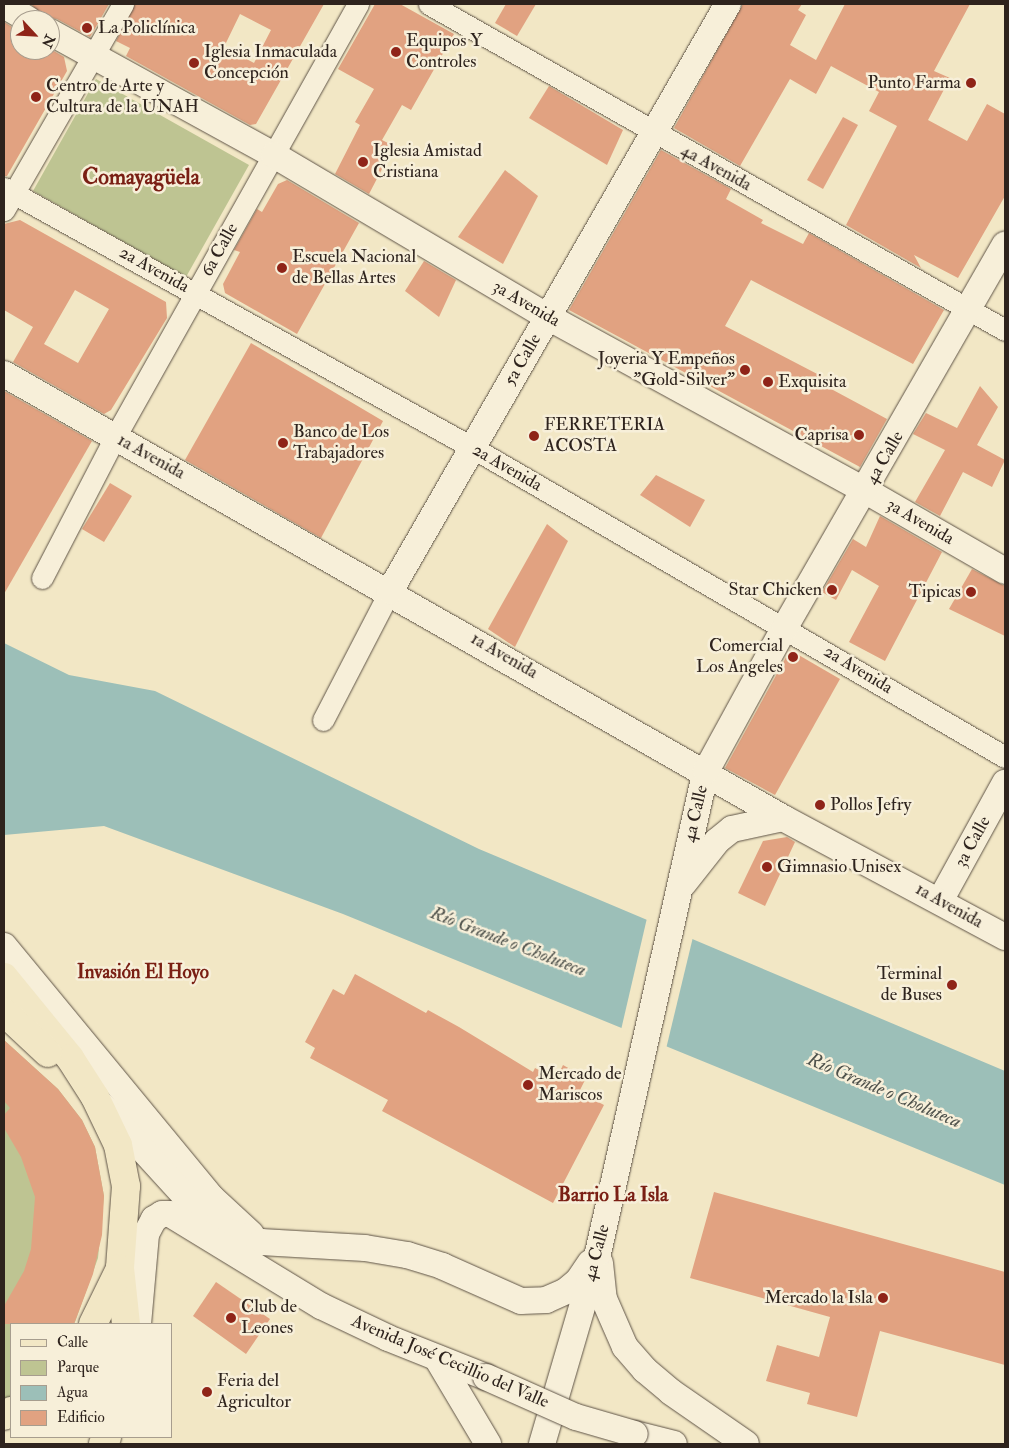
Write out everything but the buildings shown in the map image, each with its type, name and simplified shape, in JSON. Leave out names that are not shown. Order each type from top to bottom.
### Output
[{"type":"main road","points":[[4,977],[70,1058],[95,1097],[124,1166],[125,1210],[120,1268],[126,1323]]},
{"type":"main road","points":[[4,1012],[95,1097]]},
{"type":"main road","points":[[93,1323],[120,1268]]},
{"type":"street","points":[[7,197],[123,4]]},
{"type":"street","name":"6a Calle","points":[[42,578],[115,437],[358,4]]},
{"type":"street","name":"4a Avenida","points":[[429,4],[1005,330]]},
{"type":"street","name":"5a Calle","points":[[323,720],[390,591],[728,4]]},
{"type":"street","name":"3a Avenida","points":[[60,38],[274,155],[548,317],[866,491],[1005,571]]},
{"type":"street","name":"2a Avenida","points":[[7,197],[196,293],[473,448],[785,627],[1005,757]]},
{"type":"street","name":"4a Calle","points":[[542,1444],[598,1253],[706,772],[785,627],[866,491],[1005,245]]},
{"type":"street","name":"1a Avenida","points":[[4,374],[390,591],[783,818],[1005,937]]},
{"type":"street","name":"3a Calle","points":[[940,901],[1005,783]]},
{"type":"street","points":[[678,897],[717,841],[732,828],[783,818]]},
{"type":"street","points":[[4,946],[212,1198],[259,1246],[365,1248],[406,1255],[442,1266],[506,1296],[532,1302],[554,1298],[566,1291],[578,1281],[598,1253]]},
{"type":"street","name":"Avenida José Cecillio del Valle","points":[[95,1097],[214,1227],[259,1246],[273,1278],[321,1306],[576,1417],[645,1438],[674,1444]]},
{"type":"street","name":"Avenida José Cecillio del Valle","points":[[138,1323],[144,1241],[154,1219],[162,1214],[178,1217],[259,1246]]},
{"type":"street","points":[[598,1253],[604,1298],[625,1347],[645,1370],[671,1392],[737,1437]]},
{"type":"street","points":[[437,1358],[488,1444]]},
{"type":"green space","points":[[96,79],[249,165],[186,277],[33,191]]},
{"type":"green space","points":[[4,1040],[58,1089],[82,1120],[95,1147],[104,1196],[98,1258],[74,1323],[10,1323],[10,1400],[4,1404]]},
{"type":"water","name":"Río Grande o Choluteca","points":[[4,643],[69,675],[155,691],[479,849],[1005,1071],[1005,1185],[343,914],[104,826],[4,835]]},
{"type":"pier","points":[[647,918],[693,937],[666,1049],[621,1030]]},
{"type":"place","name":"La Policlínica","points":[[87,28]]},
{"type":"place","name":"Equipos Y Controles","points":[[396,52]]},
{"type":"place","name":"Iglesia Inmaculada Concepción","points":[[194,63]]},
{"type":"place","name":"Punto Farma","points":[[971,83]]},
{"type":"place","name":"Centro de Arte y Cultura de la UNAH","points":[[36,97]]},
{"type":"place","name":"Iglesia Amistad Cristiana","points":[[363,162]]},
{"type":"place","name":"Escuela Nacional de Bellas Artes","points":[[282,268]]},
{"type":"place","name":"Joyeria Y Empeños \"Gold-Silver\"","points":[[745,370]]},
{"type":"place","name":"Exquisita","points":[[768,382]]},
{"type":"place","name":"Caprisa","points":[[859,435]]},
{"type":"place","name":"FERRETERIA ACOSTA","points":[[534,436]]},
{"type":"place","name":"Banco de Los Trabajadores","points":[[283,443]]},
{"type":"place","name":"Star Chicken","points":[[832,590]]},
{"type":"place","name":"Tipicas","points":[[971,592]]},
{"type":"place","name":"Comercial Los Angeles","points":[[793,657]]},
{"type":"place","name":"Pollos Jefry","points":[[820,805]]},
{"type":"place","name":"Gimnasio Unisex","points":[[767,867]]},
{"type":"place","name":"Terminal de Buses","points":[[952,985]]},
{"type":"place","name":"Mercado de Mariscos","points":[[528,1085]]},
{"type":"place","name":"Mercado la Isla","points":[[883,1298]]},
{"type":"place","name":"Club de Leones","points":[[231,1318]]},
{"type":"place","name":"Feria del Agricultor","points":[[207,1392]]},
{"type":"district","name":"Comayagüela","points":[[141,178]]},
{"type":"district","name":"Invasión El Hoyo","points":[[143,973]]},
{"type":"district","name":"Barrio La Isla","points":[[613,1194]]}]
